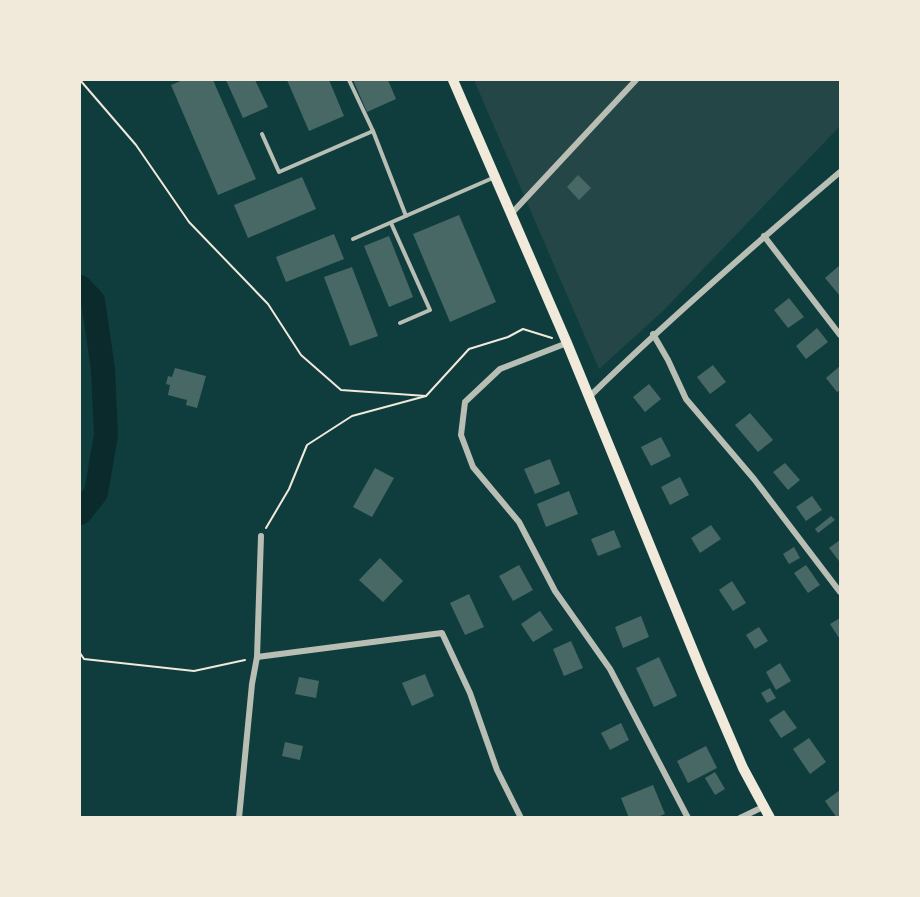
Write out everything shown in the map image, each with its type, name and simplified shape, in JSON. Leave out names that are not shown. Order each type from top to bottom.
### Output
[{"type":"main road","points":[[453,80],[567,343],[703,675],[743,768],[770,818]]},
{"type":"street","points":[[512,213],[636,80]]},
{"type":"street","points":[[588,398],[653,334],[840,172]]},
{"type":"street","points":[[764,236],[840,335]]},
{"type":"street","points":[[653,334],[686,399],[754,478],[840,592]]},
{"type":"street","points":[[567,343],[500,369],[465,402],[460,435],[473,467],[519,522],[555,591],[610,669],[687,818]]},
{"type":"street","points":[[239,818],[252,684],[257,657],[261,536]]},
{"type":"street","points":[[257,657],[442,633],[470,693],[497,770],[521,818]]},
{"type":"street","points":[[740,818],[763,807]]},
{"type":"lane","points":[[350,80],[373,131],[406,216]]},
{"type":"lane","points":[[262,134],[279,172],[373,131]]},
{"type":"lane","points":[[353,239],[496,177]]},
{"type":"lane","points":[[391,223],[430,310],[400,323]]},
{"type":"path","points":[[80,80],[136,145],[189,222],[268,304],[301,355],[341,390],[426,396]]},
{"type":"path","points":[[261,536],[289,489],[307,445],[352,416],[426,396],[469,349],[508,337],[523,329],[567,343]]},
{"type":"path","points":[[80,653],[84,659],[194,671],[257,657]]},
{"type":"shaded area","points":[[474,80],[840,80],[840,126],[663,311],[599,369]]},
{"type":"building","points":[[183,80],[213,80],[256,179],[218,195],[171,85]]},
{"type":"building","points":[[226,80],[255,80],[268,107],[243,118]]},
{"type":"building","points":[[287,80],[329,80],[344,116],[309,131]]},
{"type":"building","points":[[353,80],[388,80],[396,99],[367,112]]},
{"type":"building","points":[[578,175],[591,188],[579,200],[567,187]]},
{"type":"building","points":[[302,177],[316,209],[248,238],[234,205]]},
{"type":"building","points":[[459,215],[496,302],[450,322],[413,234]]},
{"type":"building","points":[[334,234],[344,259],[286,282],[276,257]]},
{"type":"building","points":[[389,236],[413,297],[389,307],[364,246]]},
{"type":"building","points":[[840,265],[840,296],[825,278]]},
{"type":"building","points":[[352,267],[378,336],[350,346],[324,277]]},
{"type":"building","points":[[789,298],[804,317],[788,328],[774,310]]},
{"type":"building","points":[[817,328],[828,342],[806,359],[796,346]]},
{"type":"building","points":[[713,365],[726,382],[710,394],[697,377]]},
{"type":"building","points":[[840,366],[840,390],[837,392],[826,378]]},
{"type":"building","points":[[175,368],[206,376],[197,408],[186,405],[187,400],[168,395],[170,385],[166,384],[168,376],[172,377]]},
{"type":"building","points":[[649,384],[661,399],[645,412],[633,397]]},
{"type":"building","points":[[750,413],[773,440],[758,452],[735,425]]},
{"type":"building","points":[[661,437],[671,456],[651,466],[641,447]]},
{"type":"building","points":[[550,459],[560,484],[535,494],[524,469]]},
{"type":"building","points":[[785,463],[800,480],[788,490],[773,472]]},
{"type":"building","points":[[375,468],[394,478],[372,517],[353,507]]},
{"type":"building","points":[[680,477],[689,495],[670,505],[661,487]]},
{"type":"building","points":[[569,491],[578,514],[546,527],[537,504]]},
{"type":"building","points":[[812,496],[822,510],[806,521],[796,507]]},
{"type":"building","points":[[831,516],[835,520],[818,533],[815,529]]},
{"type":"building","points":[[711,525],[721,539],[700,553],[691,538]]},
{"type":"building","points":[[614,530],[621,547],[598,556],[591,539]]},
{"type":"building","points":[[840,540],[840,560],[839,561],[829,548]]},
{"type":"building","points":[[794,547],[800,558],[789,564],[783,554]]},
{"type":"building","points":[[380,558],[403,581],[383,602],[359,580]]},
{"type":"building","points":[[519,565],[533,590],[513,601],[499,576]]},
{"type":"building","points":[[806,565],[820,585],[808,593],[794,573]]},
{"type":"building","points":[[732,581],[746,603],[733,611],[719,590]]},
{"type":"building","points":[[469,594],[484,627],[465,635],[450,603]]},
{"type":"building","points":[[540,611],[553,630],[533,642],[521,624]]},
{"type":"building","points":[[641,616],[649,637],[623,648],[615,627]]},
{"type":"building","points":[[840,618],[840,637],[839,638],[830,624]]},
{"type":"building","points":[[759,627],[768,641],[755,649],[746,635]]},
{"type":"building","points":[[571,641],[583,668],[564,676],[553,649]]},
{"type":"building","points":[[659,657],[677,696],[654,707],[636,668]]},
{"type":"building","points":[[780,663],[791,681],[776,690],[766,672]]},
{"type":"building","points":[[425,674],[434,696],[412,706],[402,683]]},
{"type":"building","points":[[299,677],[319,681],[316,698],[295,694]]},
{"type":"building","points":[[770,688],[776,698],[767,703],[761,693]]},
{"type":"building","points":[[784,710],[797,728],[781,738],[769,720]]},
{"type":"building","points":[[621,723],[629,740],[610,750],[601,733]]},
{"type":"building","points":[[809,738],[826,762],[810,774],[793,749]]},
{"type":"building","points":[[285,742],[303,746],[300,760],[282,756]]},
{"type":"building","points":[[706,746],[717,768],[688,783],[677,761]]},
{"type":"building","points":[[715,772],[725,789],[715,795],[705,778]]},
{"type":"building","points":[[653,785],[665,814],[655,818],[629,818],[621,798]]},
{"type":"building","points":[[840,790],[840,818],[837,818],[825,801]]},
{"type":"waterway","points":[[80,287],[93,301],[103,369],[106,435],[96,493],[80,513]]}]
